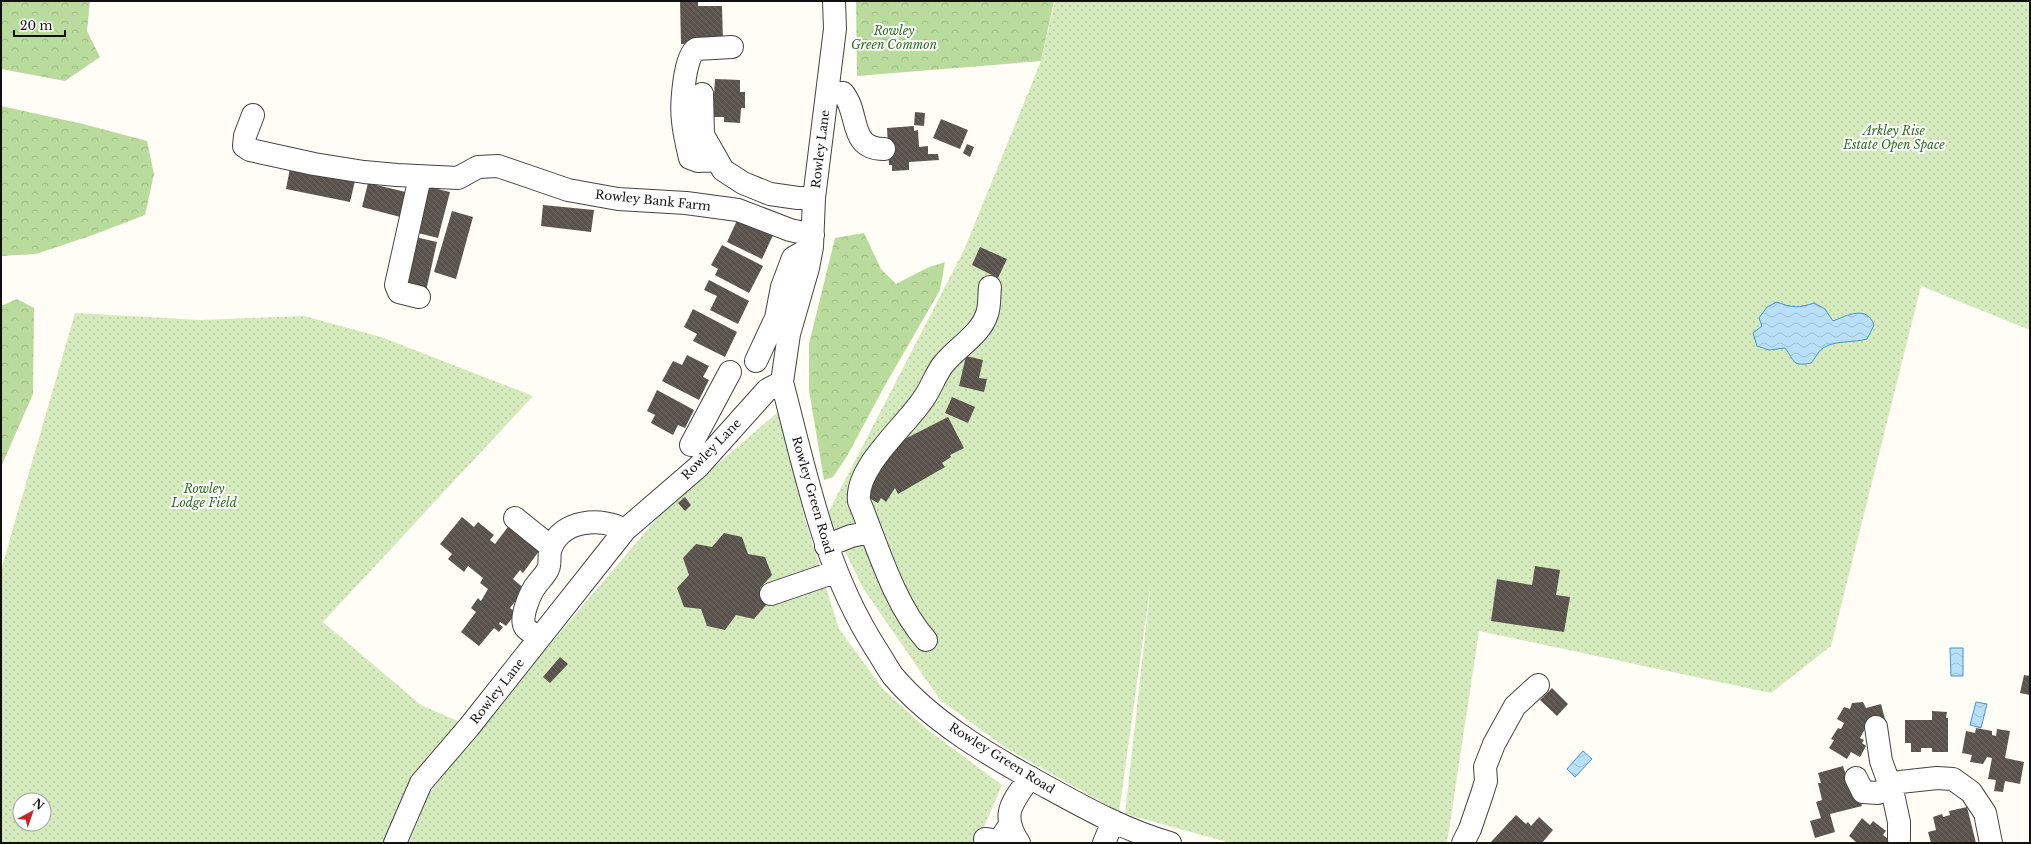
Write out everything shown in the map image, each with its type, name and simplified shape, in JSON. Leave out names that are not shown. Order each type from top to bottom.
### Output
[{"type":"street","name":"Rowley Lane","points":[[395,843],[421,783],[469,727],[625,530],[698,467],[767,390],[782,382],[789,334],[808,268],[812,241],[814,198],[836,29],[834,1]]},
{"type":"street","points":[[717,160],[698,161],[690,158],[682,120],[685,75],[690,54],[696,49],[732,47]]},
{"type":"street","points":[[828,91],[843,93],[849,100],[854,123],[863,143],[874,149],[884,149]]},
{"type":"street","points":[[702,94],[703,136],[723,170],[743,183],[770,194],[798,198],[814,198]]},
{"type":"street","name":"Rowley Bank Farm","points":[[254,115],[245,136],[244,146],[250,150],[314,164],[364,172],[420,177],[458,178],[478,167],[498,166],[568,190],[604,196],[738,210],[790,230],[812,241]]},
{"type":"street","points":[[419,297],[400,292],[396,285],[420,177]]},
{"type":"street","points":[[756,361],[776,318],[782,286],[793,258],[812,241]]},
{"type":"street","points":[[926,640],[906,613],[871,532],[859,501],[858,490],[880,451],[924,399],[942,366],[976,333],[988,314],[990,287]]},
{"type":"street","points":[[691,445],[730,372]]},
{"type":"street","name":"Rowley Green Road","points":[[782,382],[826,546],[835,572],[850,604],[869,638],[893,675],[925,708],[966,738],[1030,777],[1113,821],[1170,843]]},
{"type":"street","points":[[709,410],[737,423]]},
{"type":"street","points":[[515,518],[551,547]]},
{"type":"street","points":[[539,638],[525,627],[523,621],[526,603],[535,586],[548,570],[551,547],[558,536],[571,527],[591,522],[604,522],[625,530]]},
{"type":"street","points":[[826,546],[851,536],[871,532]]},
{"type":"street","points":[[771,594],[835,572]]},
{"type":"street","points":[[1463,843],[1470,829],[1484,788],[1486,781],[1485,767],[1494,744],[1515,706],[1538,685]]},
{"type":"street","points":[[1876,727],[1881,761],[1890,787],[1899,822],[1899,839]]},
{"type":"street","points":[[985,839],[999,841],[1015,834],[1008,819],[1014,799],[1030,777]]},
{"type":"street","points":[[1856,778],[1863,792],[1878,793],[1900,782],[1937,778],[1953,779],[1971,792],[1985,813],[1991,843]]},
{"type":"street","points":[[1104,843],[1113,821]]},
{"type":"green space","points":[[1,1],[90,1],[87,31],[100,57],[65,81],[1,69]]},
{"type":"green space","name":"Rowley Green Common","points":[[856,1],[1054,1],[1041,61],[857,76]]},
{"type":"green space","name":"Arkley Rise Estate Open Space","points":[[1055,1],[2030,1],[2030,330],[1921,286],[1831,646],[1771,693],[1479,631],[1447,843],[1231,843],[1125,814],[1151,582],[1119,812],[1006,748],[940,700],[863,588],[827,515],[964,250],[1041,61]]},
{"type":"green space","points":[[1,106],[83,124],[147,141],[154,174],[145,215],[93,235],[36,254],[1,256]]},
{"type":"green space","points":[[864,233],[881,269],[896,284],[927,268],[945,262],[940,290],[884,387],[847,456],[833,477],[824,480],[809,390],[809,344],[835,238]]},
{"type":"green space","points":[[17,299],[34,308],[33,394],[1,467],[1,306]]},
{"type":"green space","name":"Rowley Lodge Field","points":[[75,313],[200,320],[304,316],[381,337],[533,396],[323,622],[421,705],[460,722],[386,843],[1,843],[1,570]]},
{"type":"green space","points":[[778,412],[805,519],[839,629],[883,689],[928,730],[1002,785],[977,843],[409,843],[429,794],[477,730],[665,509]]},
{"type":"water","points":[[1777,302],[1796,307],[1814,303],[1825,309],[1833,321],[1851,314],[1862,313],[1871,319],[1874,325],[1867,339],[1828,345],[1820,351],[1811,363],[1800,364],[1793,360],[1785,348],[1769,350],[1757,346],[1753,333],[1762,326],[1759,318],[1767,307]]},
{"type":"water","points":[[1950,648],[1963,648],[1963,676],[1951,676]]},
{"type":"water","points":[[1976,702],[1987,704],[1981,728],[1970,725]]},
{"type":"water","points":[[1583,751],[1592,759],[1575,777],[1567,769]]},
{"type":"building","points":[[680,1],[698,1],[698,6],[722,6],[723,43],[681,44]]},
{"type":"building","points":[[715,79],[740,80],[740,92],[745,92],[745,108],[741,108],[740,123],[724,122],[724,117],[710,117],[711,94],[714,94]]},
{"type":"building","points":[[915,112],[925,113],[924,126],[914,125]]},
{"type":"building","points":[[941,119],[968,130],[960,149],[933,138]]},
{"type":"building","points":[[914,126],[914,131],[918,130],[919,147],[928,146],[928,154],[938,154],[939,160],[909,162],[909,170],[892,171],[892,165],[889,165],[887,128]]},
{"type":"building","points":[[967,144],[974,147],[970,157],[963,153]]},
{"type":"building","points":[[290,168],[355,181],[350,202],[286,189]]},
{"type":"building","points":[[368,183],[414,194],[408,219],[362,207]]},
{"type":"building","points":[[425,186],[450,192],[438,238],[414,232]]},
{"type":"building","points":[[543,205],[594,210],[591,232],[541,226]]},
{"type":"building","points":[[452,211],[473,217],[456,279],[434,272]]},
{"type":"building","points":[[739,216],[774,233],[762,259],[727,242]]},
{"type":"building","points":[[411,236],[437,242],[426,291],[399,285]]},
{"type":"building","points":[[722,245],[763,266],[749,293],[715,275],[718,269],[711,265]]},
{"type":"building","points":[[980,247],[1007,259],[998,278],[972,265]]},
{"type":"building","points":[[709,280],[749,301],[738,324],[710,310],[717,296],[704,290]]},
{"type":"building","points":[[693,309],[737,332],[725,357],[693,341],[697,334],[684,327]]},
{"type":"building","points":[[687,355],[709,366],[703,377],[709,380],[699,400],[662,381],[673,361],[682,365]]},
{"type":"building","points":[[966,356],[983,360],[979,378],[987,379],[984,392],[959,386]]},
{"type":"building","points":[[657,390],[694,410],[685,428],[678,425],[673,435],[651,423],[655,415],[647,411]]},
{"type":"building","points":[[952,397],[975,407],[968,423],[945,413]]},
{"type":"building","points":[[948,417],[964,448],[950,455],[951,457],[942,463],[945,467],[898,494],[895,488],[886,502],[881,498],[878,503],[860,493],[882,463],[890,458],[887,453],[891,446]]},
{"type":"building","points":[[685,497],[691,505],[685,511],[678,503]]},
{"type":"building","points":[[462,517],[474,527],[478,522],[494,535],[490,540],[495,544],[511,523],[542,547],[523,573],[520,570],[513,579],[525,589],[510,608],[516,613],[506,626],[500,622],[499,624],[503,627],[499,632],[494,628],[479,646],[461,632],[476,612],[471,608],[478,598],[481,601],[488,589],[480,583],[483,578],[468,566],[464,572],[448,559],[452,554],[440,544]]},
{"type":"building","points":[[724,533],[742,537],[748,554],[765,557],[772,575],[760,588],[766,605],[754,619],[736,615],[725,630],[707,626],[701,609],[684,607],[677,588],[689,575],[683,558],[696,544],[712,547]]},
{"type":"building","points":[[1535,566],[1560,570],[1556,595],[1570,597],[1564,632],[1491,621],[1497,579],[1532,585]]},
{"type":"building","points":[[560,657],[568,664],[550,683],[543,677]]},
{"type":"building","points":[[2024,675],[2030,676],[2030,695],[2020,693]]},
{"type":"building","points":[[1552,688],[1568,704],[1557,716],[1540,700]]},
{"type":"building","points":[[1863,702],[1866,708],[1881,704],[1886,723],[1867,725],[1860,738],[1864,740],[1862,743],[1866,746],[1860,757],[1851,752],[1847,759],[1829,748],[1834,740],[1831,739],[1838,728],[1841,729],[1844,723],[1837,719],[1844,707],[1850,709],[1852,703]]},
{"type":"building","points":[[1932,711],[1947,712],[1948,752],[1932,752],[1932,748],[1921,748],[1921,752],[1911,752],[1911,743],[1905,743],[1905,720],[1932,720]]},
{"type":"building","points":[[1976,728],[1992,731],[1992,735],[1996,736],[1997,729],[2010,731],[2005,758],[2024,762],[2020,784],[2005,781],[2003,792],[1994,791],[1996,780],[1988,779],[1992,758],[1987,757],[1983,764],[1970,762],[1972,755],[1962,753],[1966,731],[1975,733]]},
{"type":"building","points":[[1843,766],[1846,775],[1858,791],[1862,806],[1830,814],[1835,832],[1815,838],[1810,821],[1821,818],[1816,802],[1822,800],[1818,783],[1821,783],[1818,773]]},
{"type":"building","points":[[1967,807],[1976,843],[1931,843],[1928,832],[1936,830],[1933,817],[1942,814],[1943,817],[1950,815],[1949,811]]},
{"type":"building","points":[[1516,815],[1526,824],[1528,822],[1531,826],[1539,817],[1553,830],[1542,843],[1490,843]]},
{"type":"building","points":[[1862,818],[1870,825],[1873,821],[1886,831],[1883,835],[1893,843],[1857,843],[1849,836]]}]
